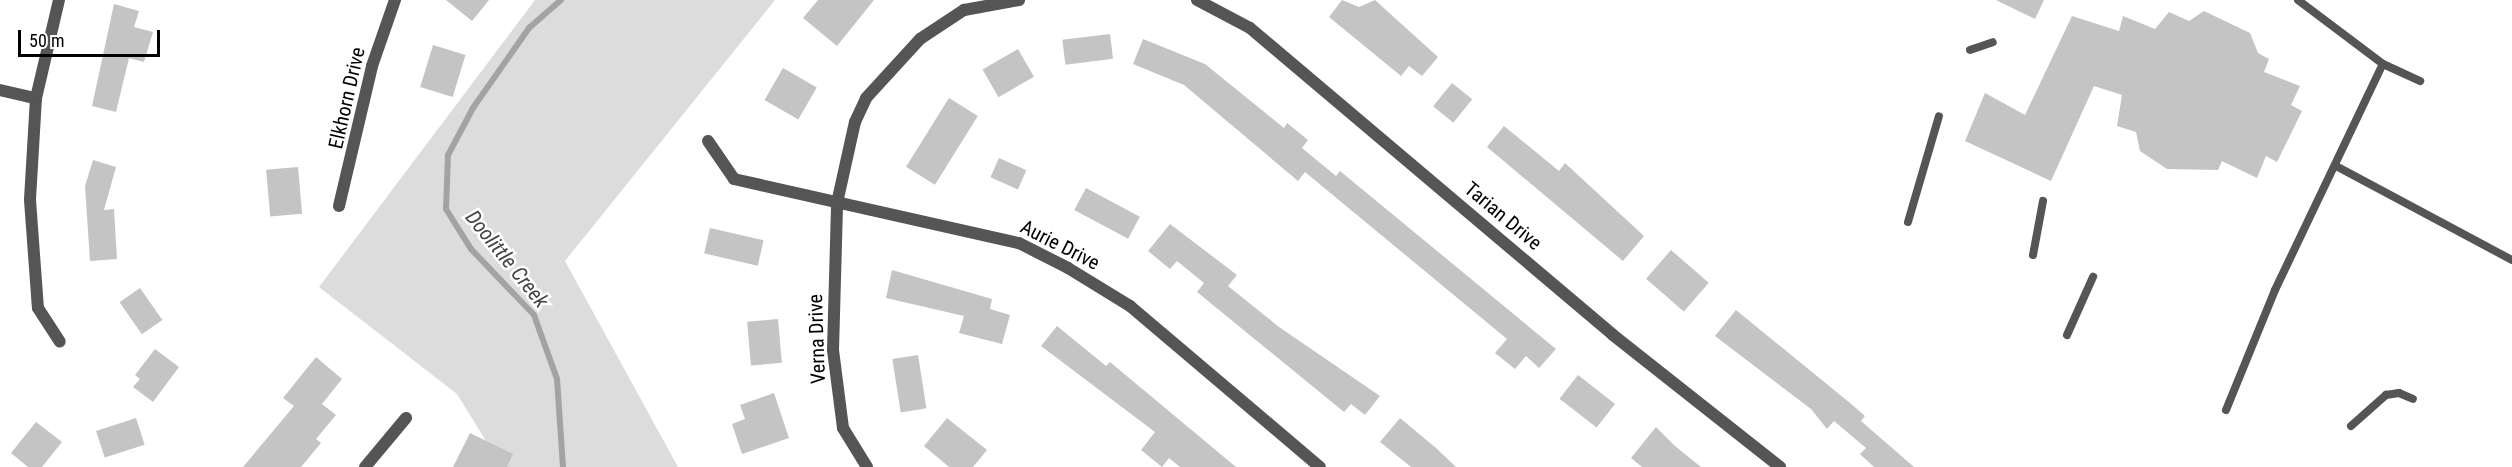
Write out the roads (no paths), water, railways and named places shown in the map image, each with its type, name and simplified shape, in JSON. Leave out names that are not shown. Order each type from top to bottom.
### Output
[{"type":"street","points":[[58,0],[36,98],[30,200],[38,308],[60,342]]},
{"type":"street","name":"Elkhorn Drive","points":[[339,206],[372,66],[395,0]]},
{"type":"street","points":[[837,202],[855,122],[866,98],[920,39],[964,10],[1019,0]]},
{"type":"street","name":"Tarian Drive","points":[[1197,0],[1250,28],[1613,335],[1780,467]]},
{"type":"street","points":[[0,90],[36,98]]},
{"type":"street","name":"Aurie Drive","points":[[708,141],[734,179],[1019,243],[1068,268],[1130,306],[1320,467]]},
{"type":"street","name":"Verna Drive","points":[[837,202],[833,350],[843,428],[867,467]]},
{"type":"street","points":[[365,467],[406,418]]},
{"type":"lane","points":[[2298,0],[2383,64],[2420,81]]},
{"type":"lane","points":[[1970,50],[1993,42]]},
{"type":"lane","points":[[2226,410],[2275,290],[2383,64]]},
{"type":"lane","points":[[1908,222],[1938,116]]},
{"type":"lane","points":[[2336,166],[2512,260]]},
{"type":"lane","points":[[2033,255],[2043,201]]},
{"type":"lane","points":[[2067,335],[2093,277]]},
{"type":"lane","points":[[2351,426],[2386,395],[2399,393],[2413,399]]},
{"type":"waterway","name":"Doolittle Creek","points":[[561,0],[529,28],[473,108],[448,155],[446,209],[471,249],[534,315],[557,379],[563,467]]}]
